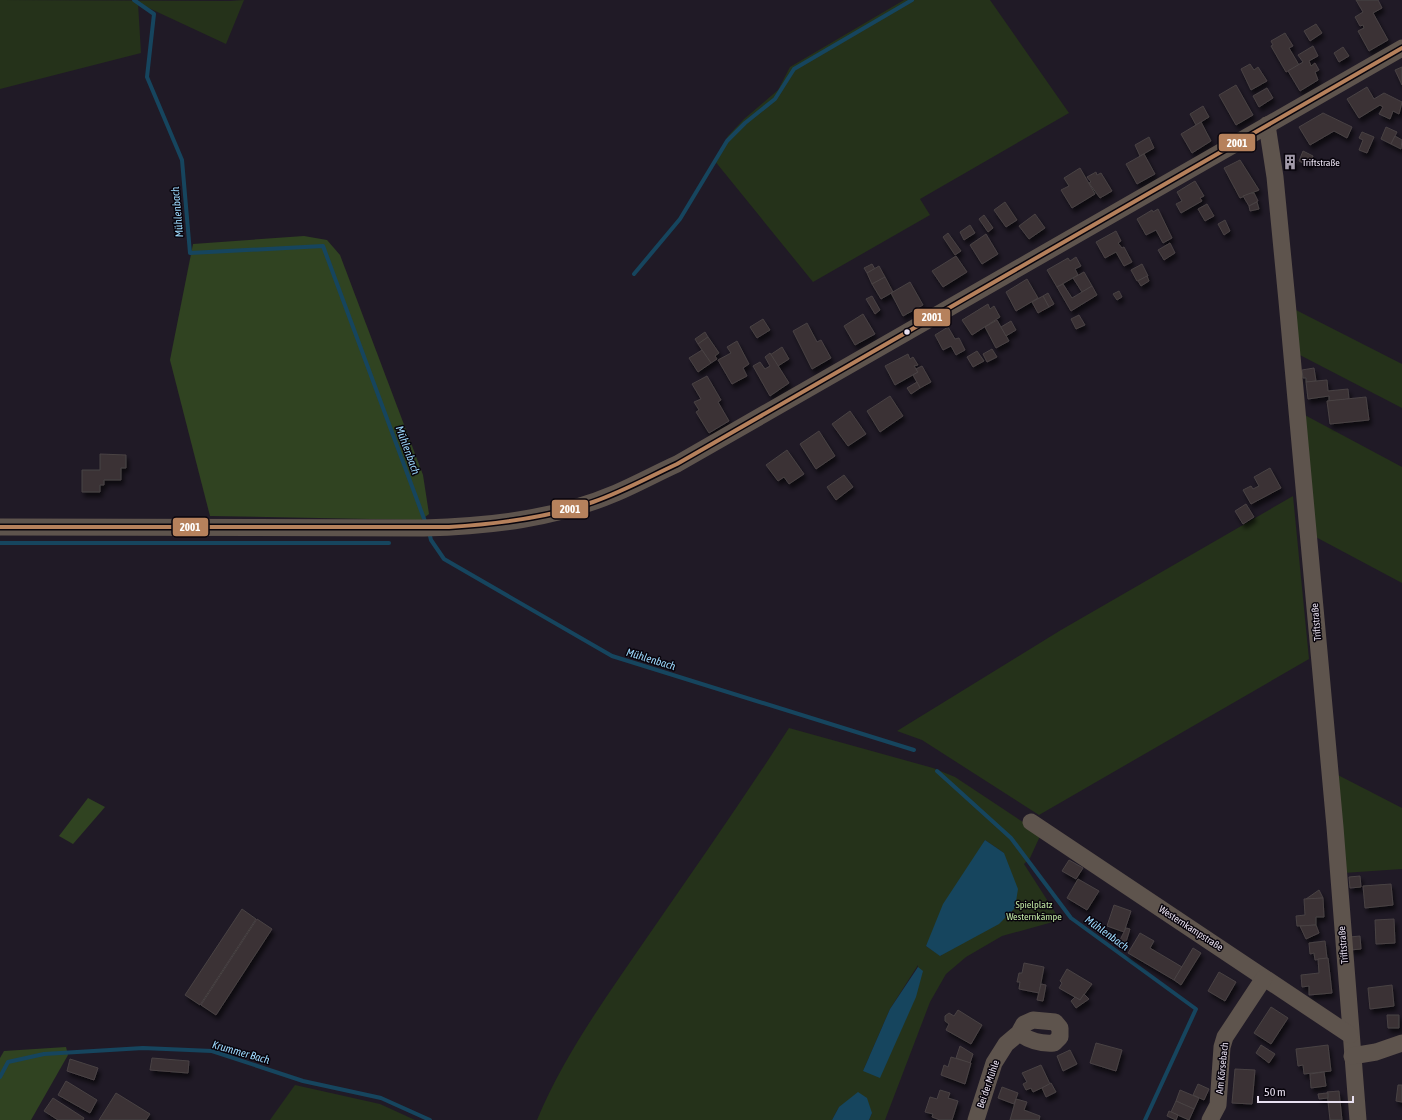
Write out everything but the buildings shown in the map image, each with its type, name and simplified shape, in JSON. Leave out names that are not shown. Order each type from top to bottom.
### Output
[{"type":"street","points":[[0,527],[428,528],[502,524],[558,512],[616,494],[677,464],[1402,48]]},
{"type":"street","name":"Triftstraße","points":[[1268,125],[1275,177],[1332,796],[1358,1120]]},
{"type":"street","name":"Westernkampstraße","points":[[1030,822],[1350,1035]]},
{"type":"street","name":"Am Körsebach","points":[[1210,1120],[1218,1105],[1222,1047],[1225,1037],[1264,978]]},
{"type":"street","name":"Bei der Mühle","points":[[976,1120],[994,1063],[1006,1044],[1019,1033]]},
{"type":"street","points":[[1352,1056],[1376,1052],[1402,1043]]},
{"type":"green space","points":[[0,0],[244,0],[226,44],[138,3],[141,53],[0,89]]},
{"type":"green space","points":[[904,0],[990,0],[1069,113],[920,199],[930,215],[813,282],[714,160],[728,136],[744,119],[778,90],[790,67]]},
{"type":"green space","points":[[304,236],[327,240],[340,255],[423,475],[429,514],[421,520],[210,516],[170,360],[193,244]]},
{"type":"green space","points":[[1292,308],[1402,364],[1402,408],[1296,353]]},
{"type":"green space","points":[[1301,413],[1402,467],[1402,583],[1312,535]]},
{"type":"green space","points":[[1293,496],[1309,659],[1039,815],[922,740],[897,731],[1061,630]]},
{"type":"green space","name":"Spielplatz Westernkämpe","points":[[789,728],[933,768],[955,777],[1041,834],[1030,858],[1024,864],[1060,920],[1002,936],[966,957],[946,974],[930,1002],[885,1120],[869,1120],[872,1113],[839,1107],[832,1120],[537,1120],[560,1071],[588,1025]],"holes":[[[985,840],[1004,853],[941,956],[926,946]],[[918,965],[918,967],[863,1071],[890,1009]]]},
{"type":"green space","points":[[1334,773],[1402,808],[1402,869],[1343,873]]},
{"type":"green space","points":[[88,798],[105,807],[73,844],[59,836]]},
{"type":"green space","points":[[66,1047],[68,1055],[31,1120],[0,1120],[0,1058],[4,1051]]},
{"type":"green space","points":[[295,1085],[380,1104],[415,1120],[270,1120]]},
{"type":"water","points":[[985,840],[1004,853],[1018,889],[1015,908],[999,924],[940,956],[926,946],[943,904]]},
{"type":"water","points":[[918,967],[923,971],[916,997],[880,1078],[863,1071],[890,1009]]},
{"type":"water","points":[[858,1092],[867,1098],[872,1113],[869,1120],[832,1120],[839,1107]]},
{"type":"waterway","name":"Mühlenbach","points":[[134,0],[154,14],[147,77],[182,160],[190,253],[323,246],[426,524]]},
{"type":"waterway","points":[[634,274],[680,219],[727,141],[745,123],[775,99],[794,69],[912,0]]},
{"type":"waterway","name":"Mühlenbach","points":[[429,532],[431,540],[444,559],[612,656],[914,750]]},
{"type":"waterway","points":[[0,543],[389,543]]},
{"type":"waterway","name":"Mühlenbach","points":[[937,771],[1011,838],[1071,918],[1196,1009],[1145,1120]]},
{"type":"waterway","name":"Krummer Bach","points":[[0,1077],[8,1062],[44,1054],[143,1048],[212,1051],[303,1081],[381,1098],[430,1120]]},
{"type":"transit line","name":"2001","points":[[0,527],[449,527],[522,519],[576,508],[625,489],[677,464],[1402,48]]},
{"type":"place","name":"Triftstraße","points":[[1290,162]]}]
